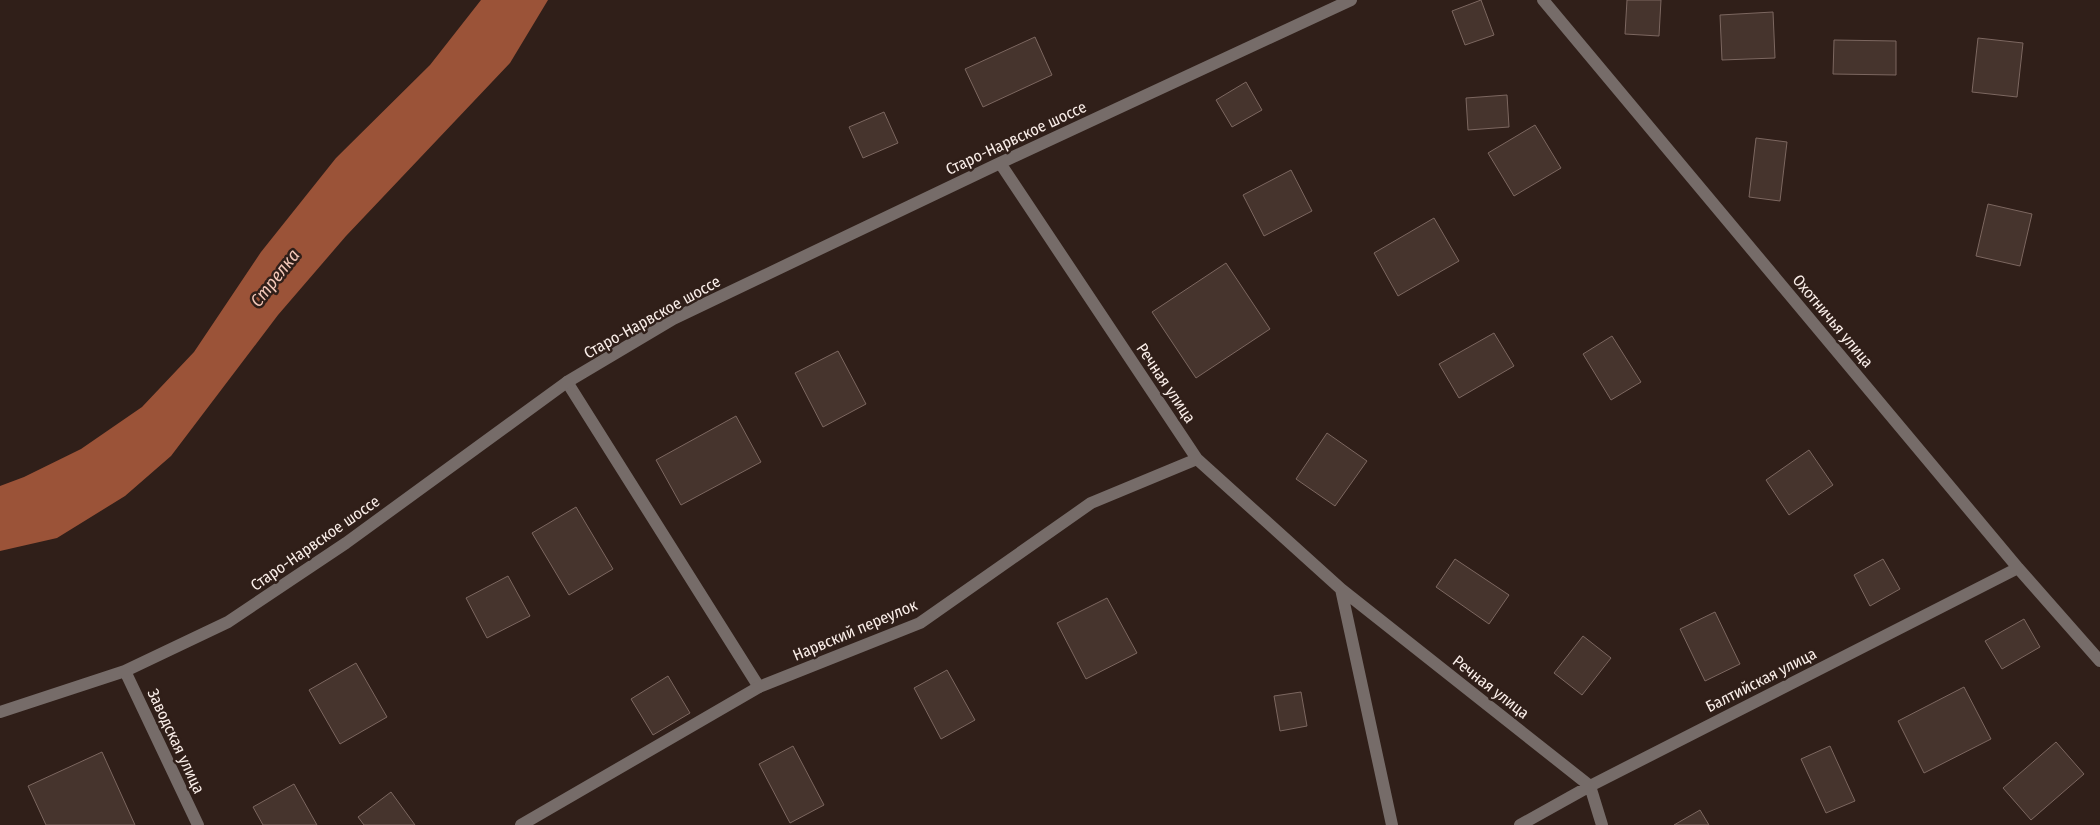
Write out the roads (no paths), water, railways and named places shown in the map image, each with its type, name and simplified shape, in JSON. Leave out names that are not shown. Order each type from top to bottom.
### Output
[{"type":"street","name":"Старо-Нарвское шоссе","points":[[0,712],[125,671],[228,622],[346,543],[567,382],[674,319],[1000,163],[1351,0]]},
{"type":"street","name":"Охотничья улица","points":[[1543,0],[2018,568],[2100,661]]},
{"type":"street","name":"Речная улица","points":[[1000,163],[1197,460],[1341,589],[1590,786]]},
{"type":"street","points":[[567,382],[759,687]]},
{"type":"street","name":"Нарвский переулок","points":[[521,825],[759,687],[920,623],[1091,503],[1197,460]]},
{"type":"street","name":"Балтийская улица","points":[[1520,825],[1590,786],[2018,568]]},
{"type":"street","points":[[1341,589],[1392,825]]},
{"type":"street","name":"Заводская улица","points":[[125,671],[198,825]]},
{"type":"street","points":[[1590,786],[1602,825]]},
{"type":"water","name":"Стрелка","points":[[481,0],[548,0],[510,63],[346,236],[278,315],[171,456],[125,496],[57,538],[0,551],[0,486],[24,477],[81,449],[142,407],[194,352],[261,252],[336,158],[430,65]]}]
